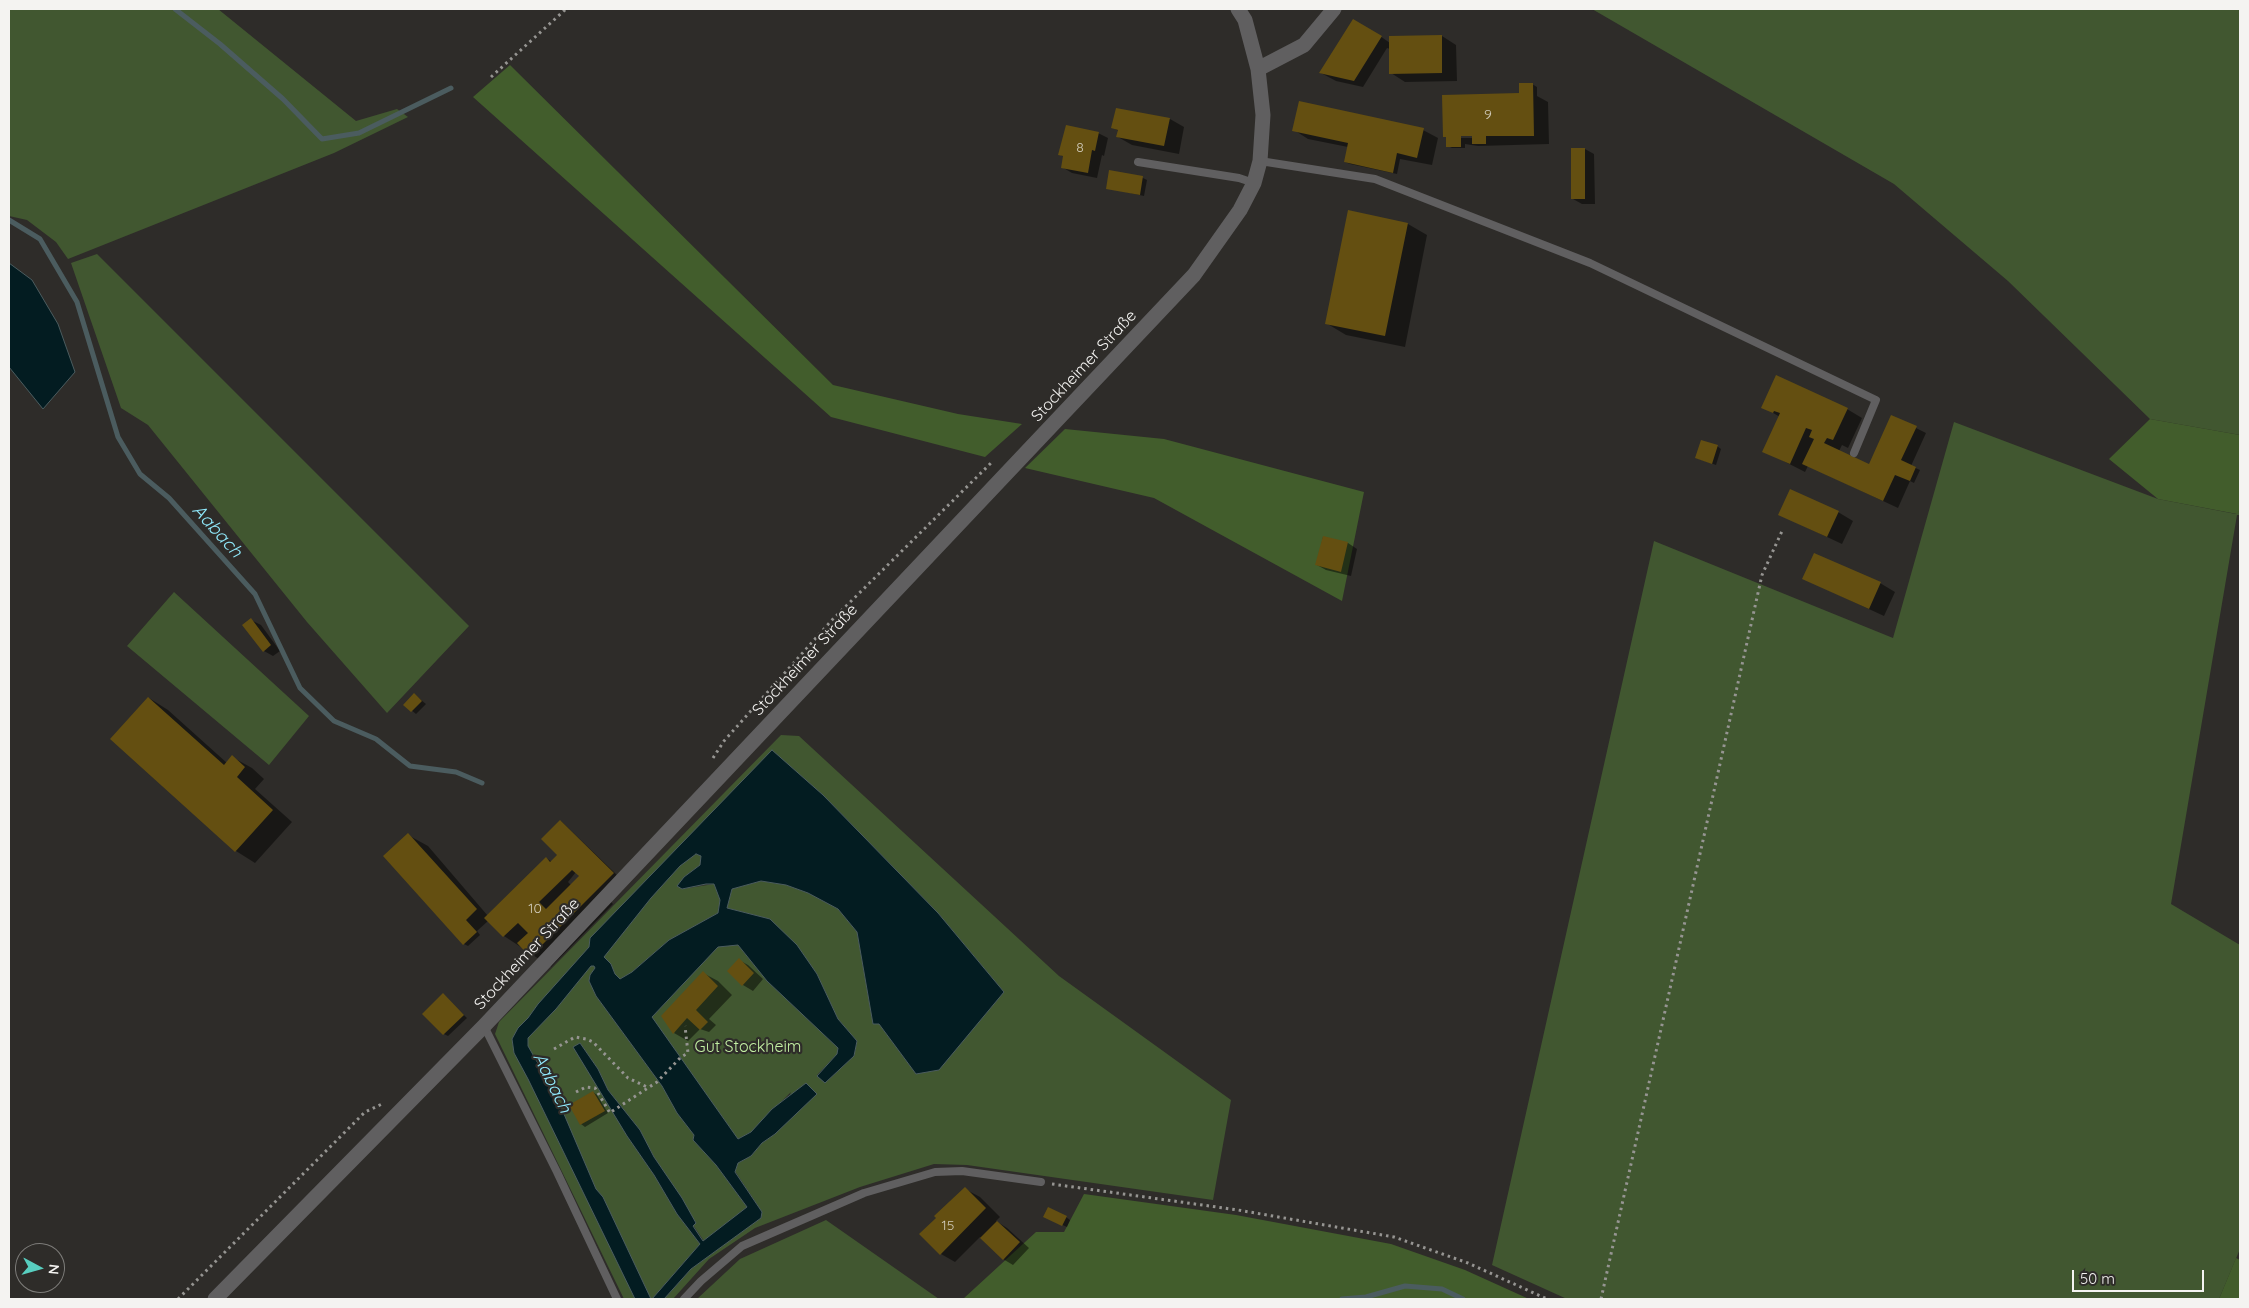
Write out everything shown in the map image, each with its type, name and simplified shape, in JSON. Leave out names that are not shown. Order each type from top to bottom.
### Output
[{"type":"street","name":"Stockheimer Straße","points":[[215,1299],[484,1026],[1194,275],[1240,210],[1254,183],[1260,161],[1263,115],[1258,69],[1245,20],[1238,9]]},
{"type":"street","points":[[1258,69],[1304,46],[1334,9]]},
{"type":"lane","points":[[1260,161],[1375,179],[1590,263],[1876,400],[1854,453]]},
{"type":"lane","points":[[1138,162],[1239,178],[1254,183]]},
{"type":"lane","points":[[484,1026],[557,1172],[617,1299]]},
{"type":"lane","points":[[684,1299],[701,1281],[742,1246],[864,1193],[935,1172],[962,1171],[1041,1182]]},
{"type":"path","points":[[491,77],[566,9]]},
{"type":"path","points":[[708,766],[724,741],[832,620],[994,461]]},
{"type":"path","points":[[1602,1299],[1762,575],[1783,529]]},
{"type":"path","points":[[576,1092],[586,1087],[595,1088],[610,1113],[612,1112],[657,1082],[681,1057],[686,1055],[689,1050],[685,1026]]},
{"type":"path","points":[[554,1049],[575,1037],[586,1039],[593,1042],[628,1078],[649,1088]]},
{"type":"path","points":[[178,1299],[365,1112],[391,1100]]},
{"type":"path","points":[[1041,1182],[1238,1210],[1394,1237],[1468,1263],[1547,1299]]},
{"type":"green space","points":[[9,9],[218,9],[356,121],[397,109],[408,117],[334,153],[68,259],[56,242],[27,220],[9,216]]},
{"type":"green space","points":[[1592,9],[2240,9],[2240,435],[2150,419],[2008,281],[1894,184]]},
{"type":"green space","points":[[510,65],[833,385],[958,414],[1022,424],[985,457],[831,417],[473,97]]},
{"type":"green space","points":[[97,254],[469,626],[387,713],[307,622],[148,425],[121,408],[71,263]]},
{"type":"green space","points":[[2150,419],[2240,435],[2240,510],[2237,514],[2158,499],[2109,459]]},
{"type":"green space","points":[[1954,422],[2158,499],[2236,514],[2240,510],[2240,515],[2237,515],[2171,904],[2240,945],[2240,1249],[2219,1299],[1567,1299],[1492,1265],[1654,541],[1893,638]]},
{"type":"green space","points":[[1065,429],[1164,439],[1364,492],[1342,601],[1154,498],[1025,468]]},
{"type":"green space","points":[[174,592],[309,716],[269,765],[127,646]]},
{"type":"green space","name":"Gut Stockheim","points":[[781,735],[799,736],[1059,976],[1231,1100],[1213,1200],[967,1165],[934,1164],[860,1187],[755,1228],[709,1259],[673,1299],[664,1299],[691,1269],[761,1218],[762,1212],[735,1171],[738,1163],[751,1156],[762,1143],[775,1134],[791,1092],[751,1132],[738,1139],[651,1018],[718,946],[738,945],[767,981],[838,1048],[837,1054],[817,1075],[825,1083],[854,1056],[857,1041],[838,1019],[817,974],[770,919],[727,908],[732,889],[761,881],[786,885],[808,893],[838,909],[857,932],[873,1024],[879,1024],[916,1074],[970,1032],[1004,992],[938,913],[823,795],[696,854],[701,856],[700,865],[684,877],[682,889],[714,884],[720,900],[718,913],[669,940],[632,972],[620,979],[615,974],[611,964],[595,968],[590,975],[589,981],[596,996],[662,1086],[677,1113],[694,1135],[693,1140],[716,1165],[747,1207],[704,1241],[693,1225],[696,1223],[654,1157],[640,1130],[608,1090],[598,1069],[580,1043],[607,1101],[627,1136],[654,1175],[677,1214],[700,1244],[652,1299],[624,1299],[495,1034],[499,1022]]},
{"type":"green space","points":[[1084,1194],[1236,1215],[1391,1244],[1465,1270],[1529,1299],[963,1299],[1036,1232],[1064,1232]]},
{"type":"green space","points":[[826,1220],[939,1299],[697,1299],[740,1259]]},
{"type":"green space","points":[[2236,1258],[2240,1260],[2240,1299],[2219,1299]]},
{"type":"water","points":[[9,263],[32,280],[58,324],[75,372],[43,409],[9,367]]},
{"type":"water","points":[[772,750],[823,795],[938,913],[1004,992],[939,1070],[916,1074],[879,1024],[873,1024],[857,932],[838,909],[808,893],[786,885],[761,881],[732,889],[727,908],[770,919],[797,945],[817,974],[838,1019],[857,1041],[854,1056],[825,1083],[817,1076],[837,1054],[838,1048],[767,981],[738,945],[718,947],[652,1017],[738,1139],[751,1132],[772,1109],[806,1083],[817,1094],[775,1134],[762,1143],[751,1156],[738,1163],[735,1172],[762,1212],[761,1218],[691,1269],[664,1299],[652,1299],[700,1244],[677,1214],[573,1047],[580,1043],[598,1069],[608,1090],[640,1130],[654,1157],[682,1198],[696,1223],[693,1226],[703,1241],[747,1207],[716,1165],[693,1140],[694,1135],[677,1113],[662,1086],[596,996],[589,981],[590,975],[595,968],[591,966],[556,1009],[528,1038],[528,1046],[555,1093],[596,1189],[603,1197],[651,1299],[635,1299],[514,1053],[512,1039],[518,1028],[538,1004],[589,947],[590,938]],"holes":[[[696,854],[701,856],[700,865],[684,877],[677,886],[682,889],[714,884],[720,900],[718,913],[669,940],[632,972],[620,979],[615,974],[611,964],[604,957],[651,898],[680,866]]]},
{"type":"building","points":[[1353,19],[1382,36],[1354,81],[1319,73]]},
{"type":"building","points":[[1442,35],[1442,73],[1389,74],[1389,36]]},
{"type":"building","points":[[1519,83],[1533,83],[1534,136],[1486,136],[1486,144],[1472,144],[1472,136],[1461,136],[1461,147],[1446,147],[1446,137],[1443,137],[1442,95],[1519,93]]},
{"type":"building","points":[[1299,101],[1424,128],[1417,158],[1397,153],[1393,173],[1344,162],[1348,143],[1292,131]]},
{"type":"building","points":[[1116,108],[1170,118],[1164,146],[1116,137],[1118,130],[1111,128]]},
{"type":"building","points":[[1066,125],[1099,132],[1095,151],[1092,150],[1088,173],[1061,168],[1063,156],[1058,155]]},
{"type":"building","points":[[1571,148],[1585,148],[1585,199],[1571,199]]},
{"type":"building","points":[[1109,170],[1143,176],[1140,195],[1106,189]]},
{"type":"building","points":[[1348,210],[1408,223],[1385,336],[1325,324]]},
{"type":"building","points":[[1776,375],[1848,408],[1833,440],[1827,438],[1824,443],[1869,464],[1891,415],[1917,426],[1901,460],[1916,467],[1910,481],[1895,475],[1883,501],[1802,464],[1814,439],[1809,437],[1812,430],[1806,428],[1790,464],[1762,452],[1780,413],[1774,411],[1773,413],[1761,408]]},
{"type":"building","points":[[1701,440],[1718,445],[1712,464],[1695,458]]},
{"type":"building","points":[[1790,489],[1839,511],[1827,537],[1778,515]]},
{"type":"building","points":[[1323,536],[1348,542],[1341,572],[1315,565]]},
{"type":"building","points":[[1814,553],[1881,582],[1869,609],[1802,579]]},
{"type":"building","points":[[251,618],[271,645],[263,652],[242,625]]},
{"type":"building","points":[[414,693],[422,701],[411,712],[403,705]]},
{"type":"building","points":[[148,697],[224,765],[232,755],[245,767],[237,777],[273,810],[235,852],[110,739]]},
{"type":"building","points":[[560,820],[614,873],[530,957],[517,943],[528,933],[518,923],[503,937],[484,918],[546,857],[550,862],[557,855],[541,839]],"holes":[[[572,870],[579,876],[546,909],[539,902]]]},
{"type":"building","points":[[408,833],[477,909],[466,920],[477,932],[463,945],[383,856]]},
{"type":"building","points":[[739,958],[754,973],[742,986],[727,971]]},
{"type":"building","points":[[703,971],[718,986],[696,1010],[708,1022],[700,1030],[687,1018],[673,1034],[661,1016]]},
{"type":"building","points":[[443,993],[464,1015],[443,1035],[422,1014]]},
{"type":"building","points":[[593,1091],[605,1111],[580,1125],[569,1105]]},
{"type":"building","points":[[965,1187],[986,1208],[940,1255],[919,1234],[936,1218],[934,1216]]},
{"type":"building","points":[[1048,1207],[1067,1216],[1062,1226],[1043,1217]]},
{"type":"building","points":[[997,1221],[1020,1242],[1003,1260],[980,1238]]},
{"type":"waterway","points":[[175,9],[220,44],[283,99],[322,139],[359,133],[451,88]]},
{"type":"waterway","name":"Aabach","points":[[9,220],[40,239],[77,302],[118,437],[140,474],[169,498],[255,594],[300,688],[334,721],[376,739],[410,766],[456,772],[482,783]]},
{"type":"waterway","name":"Aabach","points":[[1342,1299],[1366,1297],[1405,1286],[1442,1289],[1463,1299]]}]
